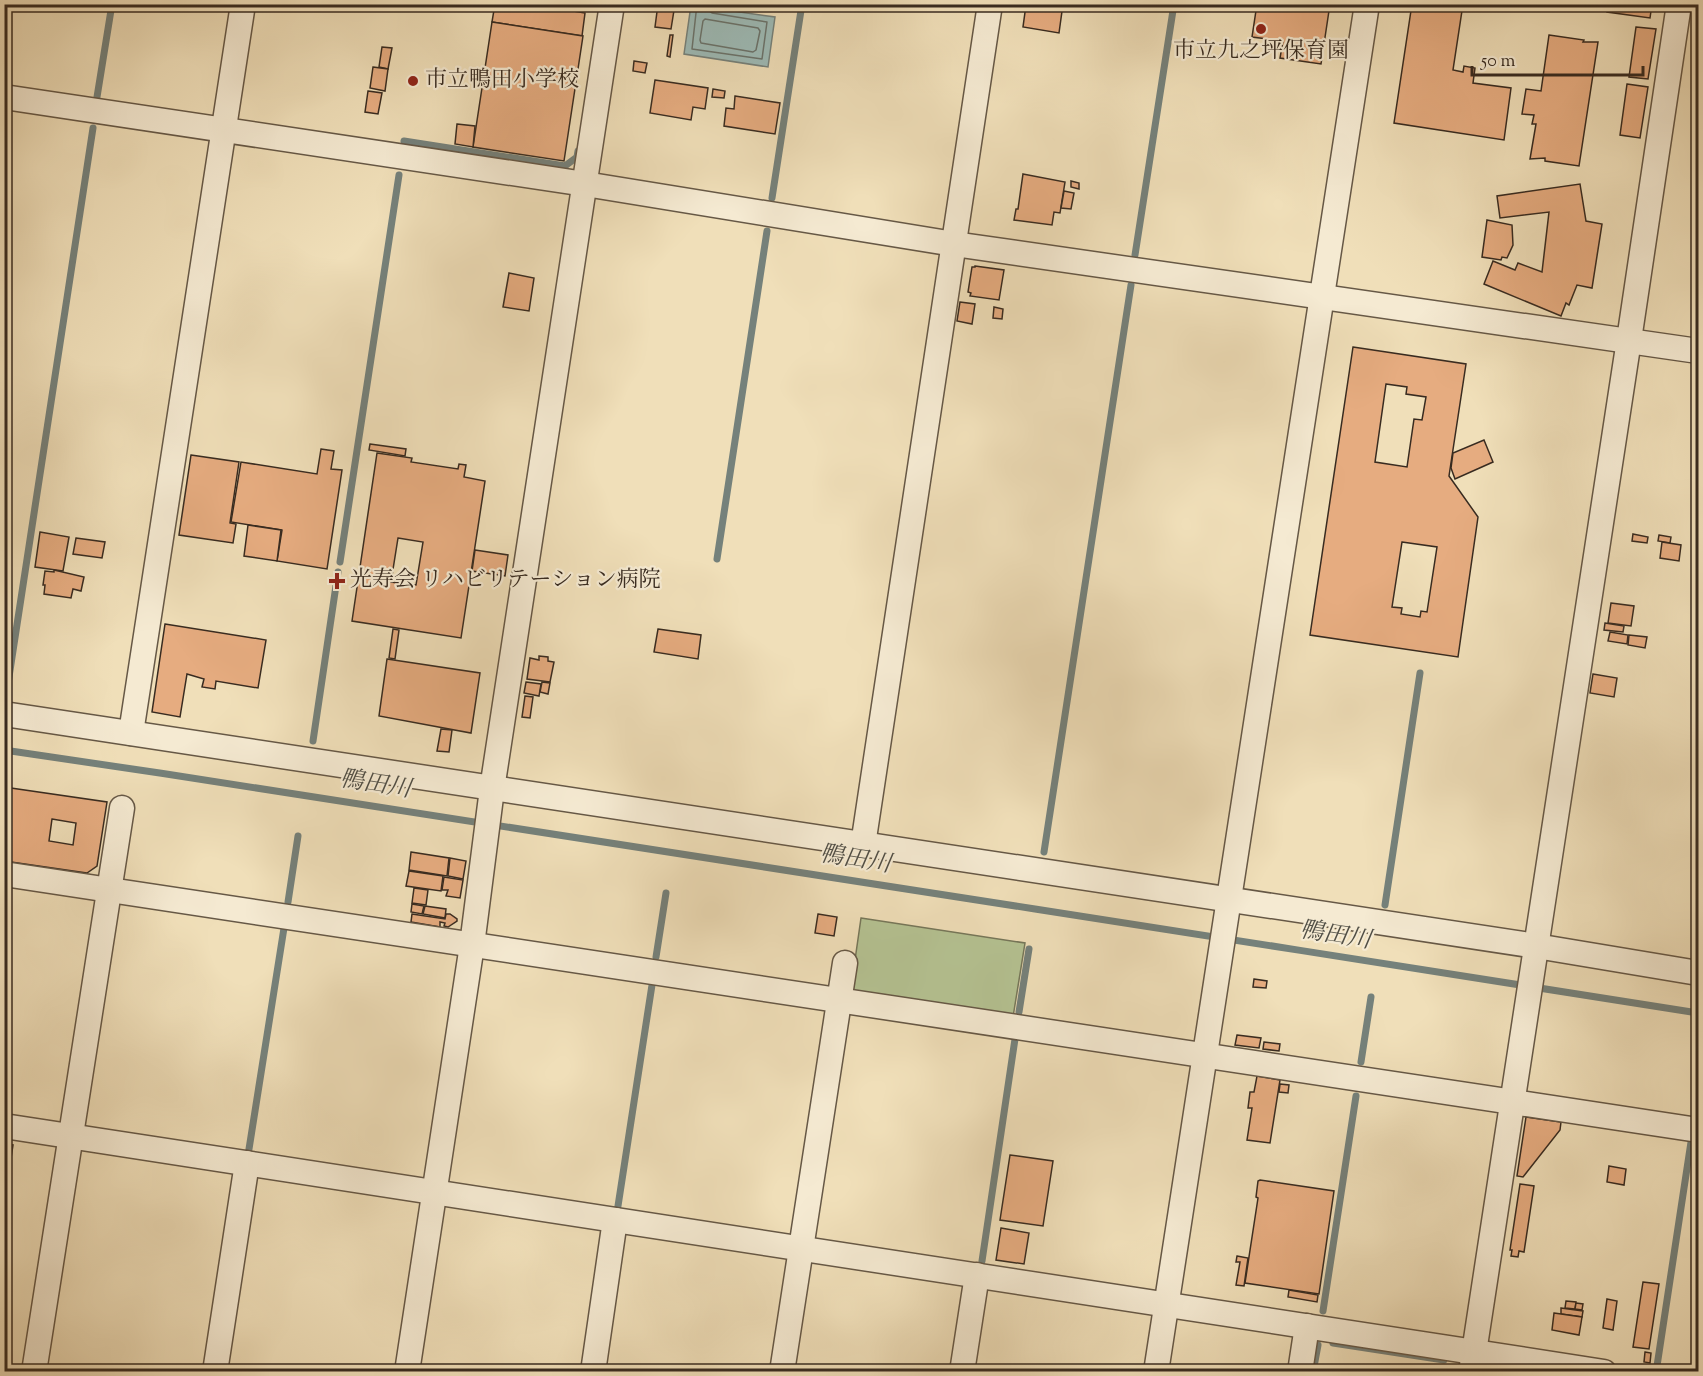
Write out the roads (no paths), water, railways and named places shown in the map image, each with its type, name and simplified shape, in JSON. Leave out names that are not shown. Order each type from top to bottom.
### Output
[{"type":"street","points":[[132,733],[243,4]]},
{"type":"street","points":[[407,1371],[472,945],[491,796],[612,4]]},
{"type":"street","points":[[863,845],[990,4]]},
{"type":"street","points":[[1156,1371],[1367,4]]},
{"type":"street","points":[[1472,1362],[1629,340],[1678,4]]},
{"type":"street","points":[[4,97],[585,184],[954,244],[1698,351]]},
{"type":"street","points":[[4,714],[132,733],[491,796],[863,845],[1226,906],[1535,953],[1698,973]]},
{"type":"street","points":[[34,1371],[122,808]]},
{"type":"street","points":[[4,874],[1698,1130]]},
{"type":"street","points":[[782,1371],[845,963]]},
{"type":"street","points":[[4,1126],[1307,1326],[1472,1362],[1604,1371]]},
{"type":"street","points":[[215,1371],[247,1163]]},
{"type":"street","points":[[593,1371],[615,1220]]},
{"type":"street","points":[[962,1371],[977,1275]]},
{"type":"street","points":[[1300,1371],[1307,1326]]},
{"type":"water","points":[[691,5],[775,17],[768,67],[684,54]]},
{"type":"waterway","points":[[97,97],[112,4]]},
{"type":"waterway","points":[[772,198],[802,4]]},
{"type":"waterway","points":[[1135,255],[1174,4]]},
{"type":"waterway","points":[[7,690],[93,128]]},
{"type":"waterway","points":[[404,141],[565,166],[577,157],[578,151]]},
{"type":"waterway","points":[[340,562],[399,175]]},
{"type":"waterway","points":[[717,559],[767,231]]},
{"type":"waterway","points":[[1044,852],[1131,285]]},
{"type":"waterway","points":[[313,741],[338,572]]},
{"type":"waterway","points":[[1385,905],[1420,673]]},
{"type":"waterway","name":"鴨田川","points":[[4,750],[391,808],[1698,1013]]},
{"type":"waterway","points":[[288,902],[298,836]]},
{"type":"waterway","points":[[656,957],[666,893]]},
{"type":"waterway","points":[[249,1149],[284,928]]},
{"type":"waterway","points":[[1019,1012],[1029,949]]},
{"type":"waterway","points":[[618,1206],[652,985]]},
{"type":"waterway","points":[[1361,1062],[1371,997]]},
{"type":"waterway","points":[[982,1261],[1015,1039]]},
{"type":"waterway","points":[[1695,1116],[1698,1093]]},
{"type":"waterway","points":[[1323,1311],[1356,1096]]},
{"type":"waterway","points":[[1657,1366],[1691,1142]]},
{"type":"waterway","points":[[1333,1343],[1444,1360]]},
{"type":"waterway","points":[[1313,1372],[1318,1345]]},
{"type":"waterway","points":[[1489,1367],[1522,1372]]},
{"type":"place","name":"市立九之坪保育園","points":[[1261,29]]},
{"type":"place","name":"市立鴨田小学校","points":[[413,81]]},
{"type":"place","name":"光寿会 リハビリテーション病院","points":[[337,581]]}]
